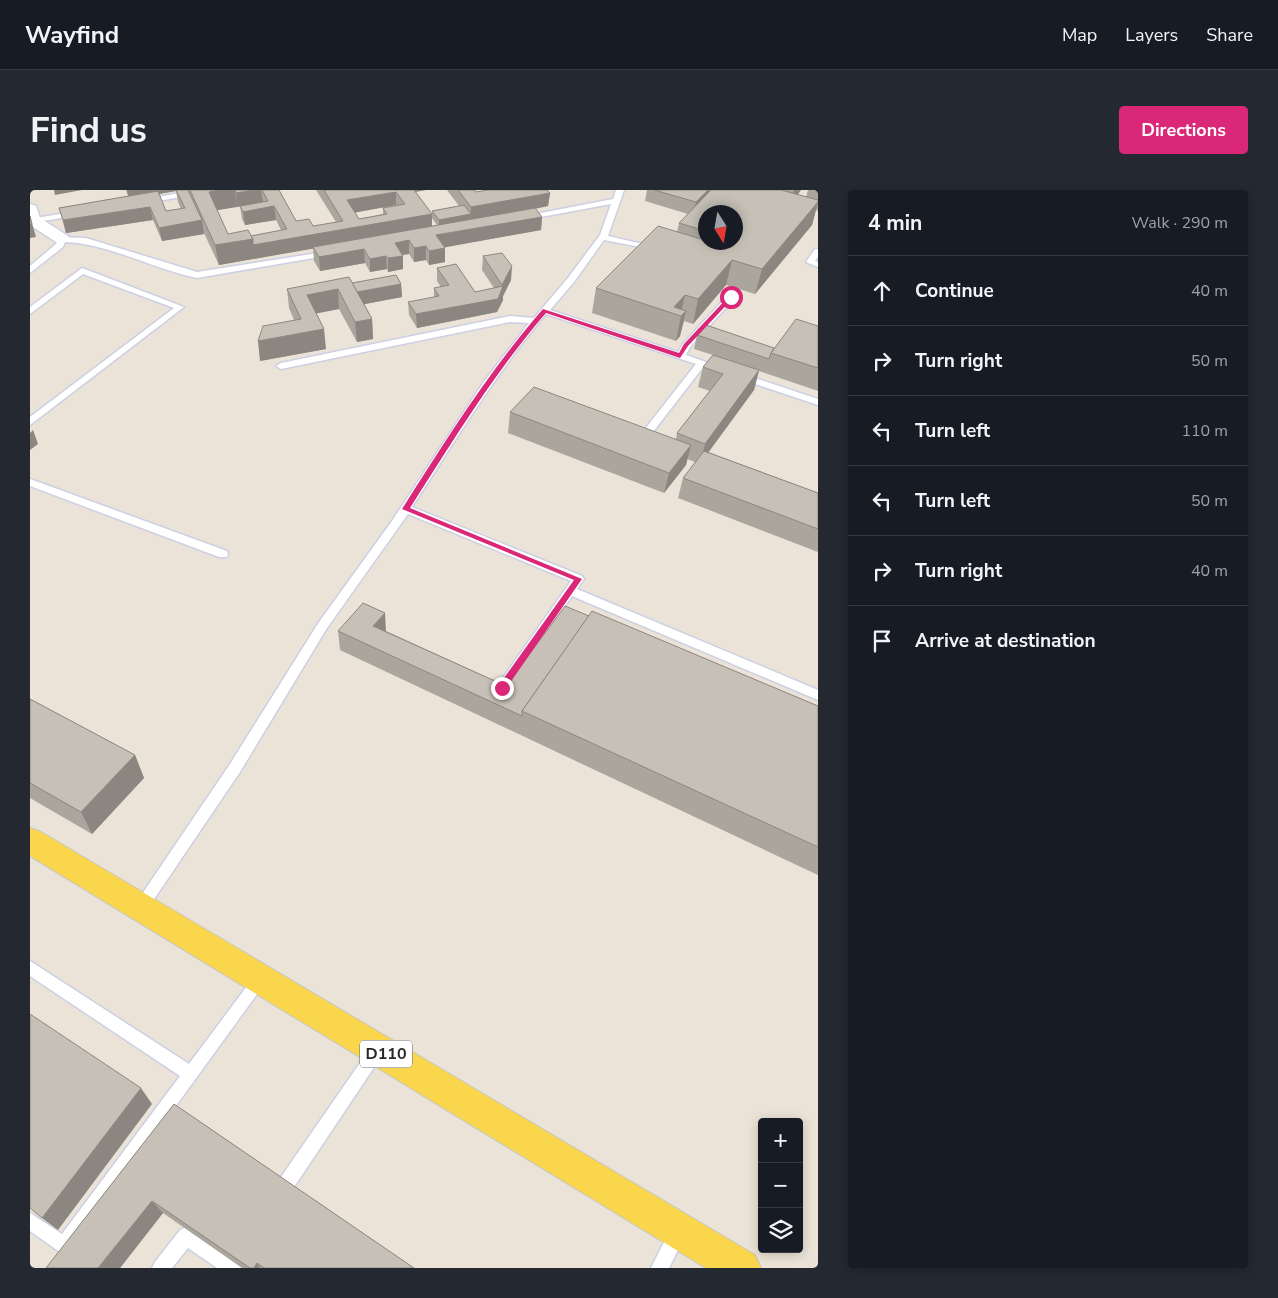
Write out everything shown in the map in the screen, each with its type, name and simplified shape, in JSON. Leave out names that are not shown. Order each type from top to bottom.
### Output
[{"type":"main road","name":"D110","points":[[30,841],[742,1268]]},
{"type":"street","points":[[31,217],[62,239]]},
{"type":"lane","points":[[135,203],[210,190]]},
{"type":"lane","points":[[141,907],[235,768],[324,625],[406,509],[486,385],[518,342],[571,280],[602,237],[610,222],[620,190]]},
{"type":"lane","points":[[520,219],[616,201]]},
{"type":"lane","points":[[31,217],[89,211]]},
{"type":"lane","points":[[602,237],[640,243],[667,251]]},
{"type":"lane","points":[[30,270],[60,245],[62,239],[83,240],[182,272],[197,275],[336,252]]},
{"type":"lane","points":[[818,252],[810,262],[818,265]]},
{"type":"lane","points":[[30,311],[82,271],[180,307],[30,422]]},
{"type":"lane","points":[[680,356],[686,346],[731,297]]},
{"type":"lane","points":[[545,310],[818,402]]},
{"type":"lane","points":[[281,366],[510,319],[537,321]]},
{"type":"lane","points":[[625,432],[643,439],[702,363]]},
{"type":"lane","points":[[30,482],[223,554]]},
{"type":"lane","points":[[406,509],[578,579],[502,688]]},
{"type":"lane","points":[[570,591],[818,695]]},
{"type":"lane","points":[[30,968],[191,1074]]},
{"type":"lane","points":[[30,1221],[64,1246],[261,979]]},
{"type":"lane","points":[[271,1206],[378,1049]]},
{"type":"lane","points":[[660,1268],[679,1230]]},
{"type":"lane","points":[[161,1268],[186,1236],[234,1268],[253,1237]]},
{"type":"building","points":[[176,190],[188,190],[202,220],[159,228],[150,207],[63,220],[59,208],[158,191],[166,211],[185,208]]},
{"type":"building","points":[[190,190],[219,190],[209,192],[228,234],[248,230],[253,239],[215,245]]},
{"type":"building","points":[[235,190],[255,190],[236,193]]},
{"type":"building","points":[[262,190],[279,190],[296,221],[309,219],[313,226],[343,221],[324,190],[414,190],[432,214],[253,245],[251,236],[287,229],[274,206],[243,212],[240,206],[268,201]],"holes":[[[396,192],[405,204],[383,208],[387,214],[359,219],[347,200]]]},
{"type":"building","points":[[458,190],[475,190],[476,192],[488,190],[547,190],[550,193],[471,207]]},
{"type":"building","points":[[654,190],[708,190],[696,202]]},
{"type":"building","points":[[711,190],[781,190],[818,200],[762,269],[732,260],[698,299],[685,295],[674,307],[686,311],[681,316],[596,288],[658,226],[698,238],[698,250],[743,250],[743,205],[698,205],[698,229],[679,223]]},
{"type":"building","points":[[464,205],[471,214],[439,220],[432,211]]},
{"type":"building","points":[[535,208],[542,217],[436,235],[445,248],[429,251],[426,246],[414,248],[409,240],[395,243],[403,256],[388,258],[386,256],[370,259],[364,249],[319,257],[313,247]]},
{"type":"building","points":[[502,253],[512,266],[502,285],[483,256]]},
{"type":"building","points":[[456,264],[475,292],[503,286],[498,299],[416,314],[408,302],[439,296],[434,288],[449,285],[437,268]]},
{"type":"building","points":[[396,275],[401,284],[357,292],[352,283]]},
{"type":"building","points":[[349,277],[372,319],[355,322],[338,289],[307,295],[324,329],[258,341],[263,326],[301,319],[287,289]]},
{"type":"building","points":[[796,319],[818,326],[818,368],[771,353]]},
{"type":"building","points":[[706,325],[774,348],[769,359],[697,335]]},
{"type":"building","points":[[713,355],[759,370],[705,444],[677,433],[723,374],[703,367]]},
{"type":"building","points":[[534,387],[691,445],[669,473],[510,412]]},
{"type":"building","points":[[704,451],[818,493],[818,529],[683,478]]},
{"type":"building","points":[[363,603],[385,613],[373,626],[506,686],[565,606],[589,616],[522,711],[522,716],[338,631]]},
{"type":"building","points":[[592,611],[818,706],[818,847],[522,711]]},
{"type":"building","points":[[30,699],[135,755],[81,812],[30,783]]},
{"type":"building","points":[[30,1014],[141,1088],[42,1218],[30,1208]]},
{"type":"building","points":[[174,1104],[414,1268],[264,1268],[257,1263],[254,1268],[250,1268],[152,1201],[98,1268],[46,1268]]},
{"type":"route","points":[[502,688],[578,579],[406,509],[486,385],[545,310],[680,356],[686,346],[731,297]]}]
